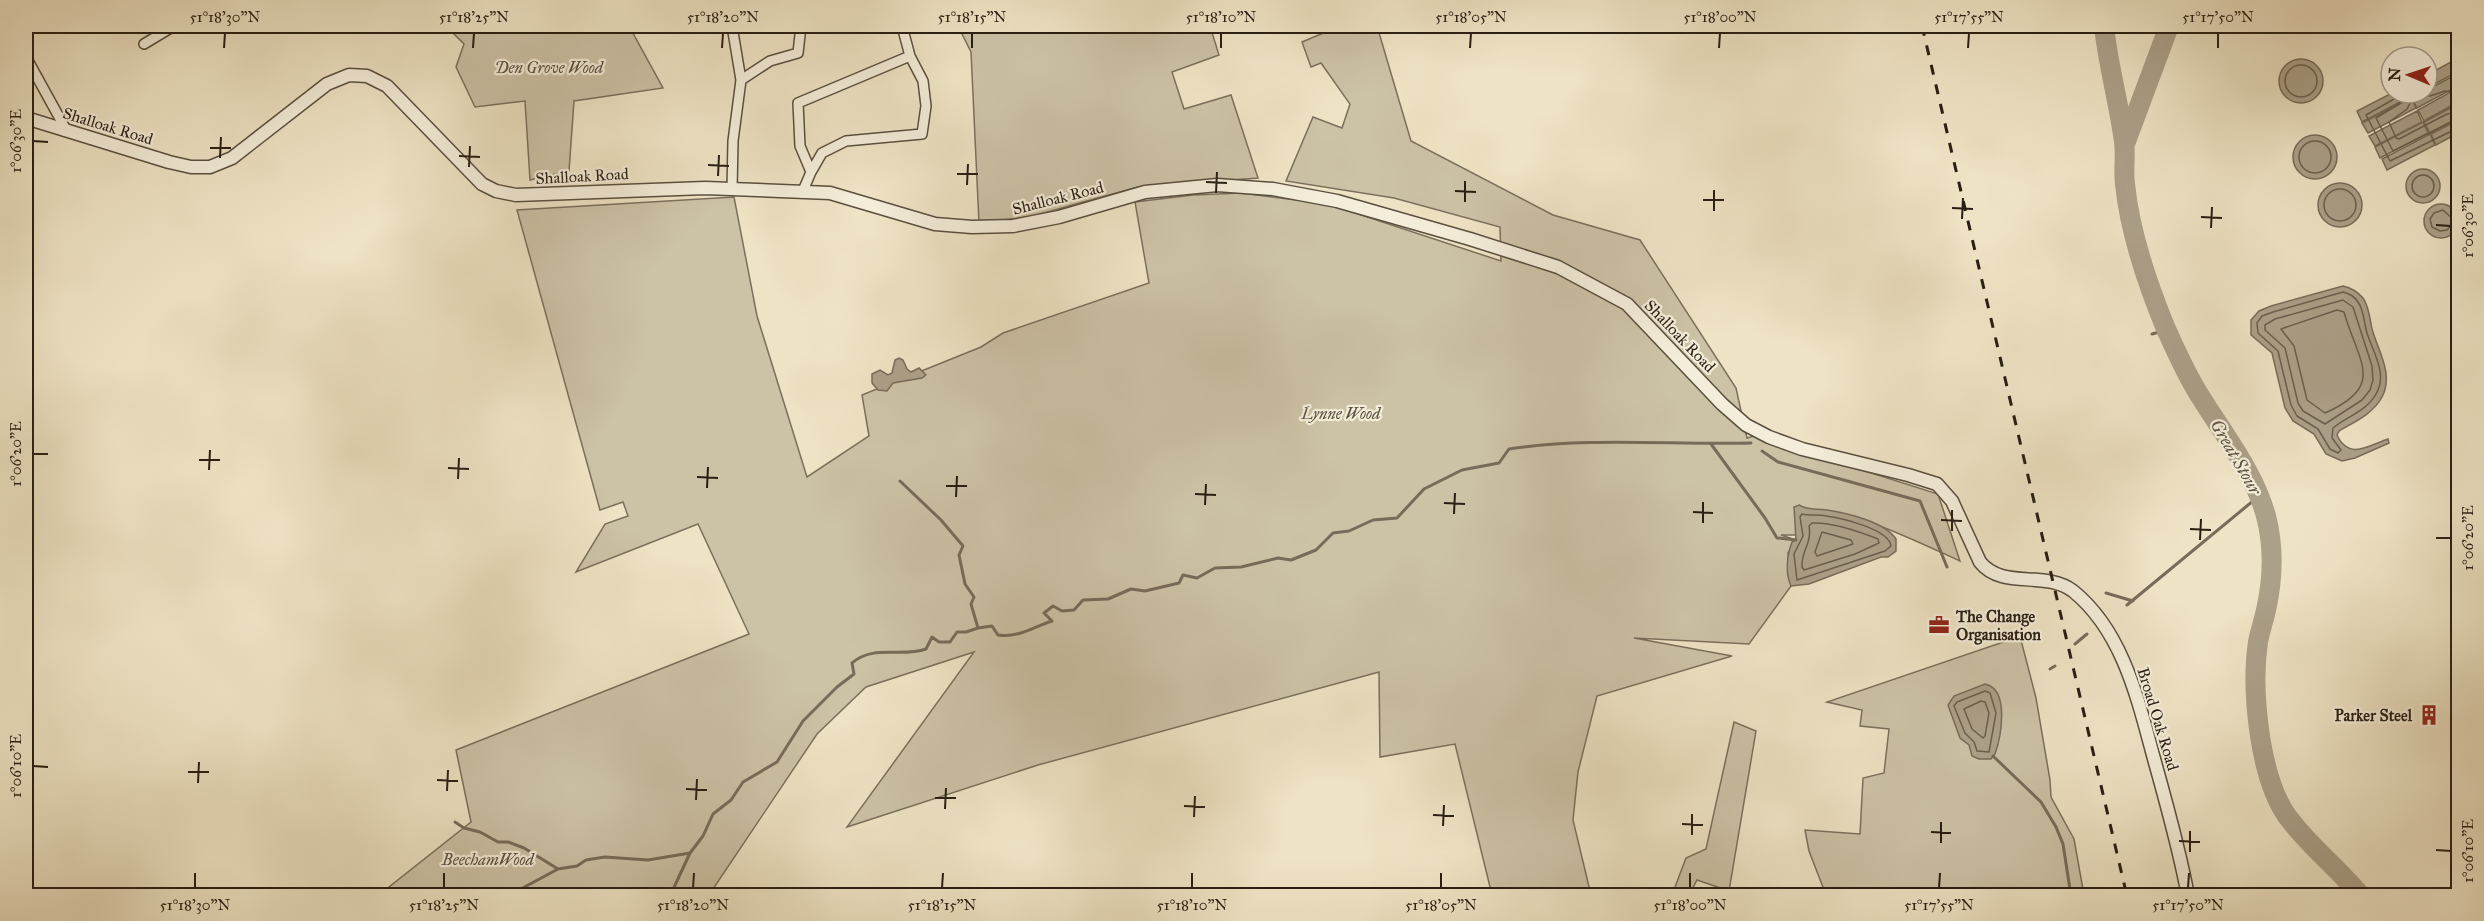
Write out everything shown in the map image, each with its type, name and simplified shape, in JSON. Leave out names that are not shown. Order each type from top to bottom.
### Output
[{"type":"street","points":[[144,44],[174,26]]},
{"type":"street","points":[[732,26],[741,80],[733,141],[732,190]]},
{"type":"street","points":[[741,80],[770,61],[798,52],[801,26]]},
{"type":"street","points":[[802,193],[822,153],[846,141],[922,135],[926,106],[923,81],[910,56],[902,26]]},
{"type":"street","points":[[811,172],[800,146],[798,103],[910,56]]},
{"type":"street","points":[[26,57],[64,126],[64,131]]},
{"type":"street","name":"Shalloak Road","points":[[26,118],[180,164],[210,167],[232,158],[327,84],[349,75],[367,76],[387,86],[482,184],[496,191],[516,195],[705,188],[830,193],[935,224],[1001,228],[1059,217],[1145,192],[1217,185],[1273,189],[1337,201],[1558,267],[1627,304],[1722,404],[1746,425],[1769,438],[1802,449],[1936,484],[1952,501],[1986,570],[1996,576],[2051,581]]},
{"type":"street","name":"Broad Oak Road","points":[[2051,581],[2065,585],[2097,614],[2126,669],[2160,778],[2188,896]]},
{"type":"green space","name":"Den Grove Wood","points":[[446,26],[629,26],[663,88],[574,101],[569,171],[530,180],[525,101],[475,107],[456,67],[464,44]]},
{"type":"green space","points":[[958,26],[965,26],[968,33],[985,28],[985,26],[1210,26],[1219,55],[1172,72],[1184,109],[1231,95],[1258,178],[1138,187],[1029,217],[979,223],[971,52]]},
{"type":"green space","points":[[1340,26],[1377,26],[1411,141],[1553,215],[1640,240],[1736,388],[1747,438],[1754,436],[1938,494],[1960,561],[1864,520],[1844,514],[1809,510],[1797,535],[1781,535],[1796,540],[1788,553],[1791,586],[1749,644],[1634,638],[1732,656],[1597,696],[1578,772],[1573,820],[1591,895],[1492,895],[1455,744],[1380,757],[1379,672],[1038,765],[847,827],[974,652],[866,687],[817,734],[709,895],[387,896],[384,891],[471,822],[456,750],[749,634],[698,524],[576,572],[605,524],[628,516],[623,502],[600,510],[517,210],[734,197],[757,316],[807,477],[869,436],[862,395],[981,347],[1003,333],[1149,283],[1135,202],[1193,195],[1241,193],[1328,204],[1501,261],[1500,227],[1394,198],[1286,181],[1313,117],[1342,128],[1350,104],[1321,63],[1311,67],[1302,42]]},
{"type":"green space","points":[[2015,638],[2021,640],[2036,698],[2051,797],[2074,839],[2084,895],[1826,895],[1809,851],[1805,830],[1860,834],[1863,778],[1884,773],[1889,729],[1860,726],[1862,710],[1827,702]]},
{"type":"green space","points":[[1734,722],[1756,731],[1729,891],[1697,880],[1689,895],[1672,895],[1686,858],[1706,849]]},
{"type":"water","points":[[2301,59],[2317,65],[2323,81],[2317,97],[2301,103],[2285,97],[2279,81],[2285,65]]},
{"type":"water","points":[[2451,62],[2457,72],[2439,82],[2439,68]]},
{"type":"water","points":[[2457,74],[2458,86],[2439,96],[2439,84]]},
{"type":"water","points":[[2458,88],[2458,102],[2424,121],[2418,110],[2427,105],[2439,105],[2439,98]]},
{"type":"water","points":[[2379,100],[2379,105],[2394,105],[2362,122],[2357,111]]},
{"type":"water","points":[[2458,104],[2458,118],[2430,133],[2424,122]]},
{"type":"water","points":[[2397,105],[2414,105],[2416,108],[2368,133],[2362,123]]},
{"type":"water","points":[[2417,111],[2422,122],[2375,146],[2369,136]]},
{"type":"water","points":[[2458,120],[2458,133],[2436,145],[2431,134]]},
{"type":"water","points":[[2423,122],[2428,133],[2380,158],[2375,147]]},
{"type":"water","points":[[2430,134],[2435,145],[2387,170],[2382,159]]},
{"type":"water","points":[[2315,135],[2331,141],[2337,157],[2331,173],[2315,179],[2299,173],[2293,157],[2299,141]]},
{"type":"water","points":[[2423,169],[2435,174],[2440,186],[2435,198],[2423,203],[2411,198],[2406,186],[2411,174]]},
{"type":"water","points":[[2340,183],[2356,189],[2362,205],[2356,221],[2340,227],[2324,221],[2318,205],[2324,189]]},
{"type":"water","points":[[2441,204],[2453,209],[2458,221],[2453,233],[2441,238],[2429,233],[2424,221],[2429,209]]},
{"type":"water","points":[[2343,286],[2352,289],[2365,301],[2384,363],[2386,380],[2382,397],[2374,408],[2339,431],[2337,435],[2342,443],[2354,449],[2388,439],[2389,443],[2355,458],[2342,461],[2326,454],[2314,434],[2293,421],[2285,408],[2272,353],[2251,335],[2251,320],[2259,311],[2271,306]]},
{"type":"water","points":[[899,358],[911,372],[919,368],[926,375],[922,378],[893,383],[887,391],[878,390],[872,383],[872,374],[880,370],[888,375],[892,373],[895,360]]},
{"type":"water","points":[[1799,505],[1809,509],[1845,513],[1875,523],[1896,539],[1896,551],[1888,557],[1881,557],[1809,584],[1791,586],[1787,570],[1788,558],[1792,542],[1796,540],[1794,507]]},
{"type":"water","points":[[1985,684],[1993,688],[1998,695],[2002,714],[1995,754],[1991,759],[1979,759],[1972,756],[1969,745],[1960,738],[1948,705],[1954,696]]},
{"type":"waterway","name":"Great Stour","points":[[2104,26],[2124,142],[2124,179],[2127,203],[2146,276],[2166,329],[2186,372],[2238,454],[2254,484],[2269,528],[2271,575],[2258,642],[2256,683],[2259,732],[2270,779],[2277,799],[2287,816],[2361,896]]},
{"type":"waterway","name":"Great Stour","points":[[2125,144],[2169,26]]},
{"type":"waterway","points":[[2152,334],[2167,330]]},
{"type":"waterway","points":[[900,481],[941,520],[963,546],[959,555],[965,584],[974,597],[971,604],[978,628],[992,626],[998,635],[1006,636],[1052,621],[1044,613],[1053,606],[1062,611],[1074,610],[1083,600],[1108,599],[1131,589],[1145,591],[1179,583],[1183,575],[1197,578],[1215,568],[1241,567],[1278,558],[1291,560],[1316,550],[1333,533],[1349,531],[1373,520],[1397,518],[1424,489],[1462,470],[1499,463],[1509,449],[1599,442],[1751,443]]},
{"type":"waterway","points":[[1711,444],[1777,538],[1796,540]]},
{"type":"waterway","points":[[1762,451],[1778,462],[1920,501],[1947,567]]},
{"type":"waterway","points":[[2127,605],[2259,496]]},
{"type":"waterway","points":[[2106,593],[2133,601]]},
{"type":"waterway","points":[[455,822],[498,842],[508,842],[524,848],[558,869],[605,857],[648,860],[690,853],[703,836],[713,814],[731,800],[743,782],[777,762],[803,721],[837,687],[854,674],[852,663],[869,654],[926,649],[932,637],[939,642],[950,642],[957,632],[978,628]]},
{"type":"waterway","points":[[2075,644],[2087,634]]},
{"type":"waterway","points":[[2050,669],[2055,666]]},
{"type":"waterway","points":[[1993,756],[2041,802],[2056,827],[2063,844],[2071,896]]},
{"type":"waterway","points":[[670,896],[690,853]]},
{"type":"waterway","points":[[508,896],[558,869]]},
{"type":"railway","points":[[1922,26],[2127,896]]},
{"type":"place","name":"The Change Organisation","points":[[1939,625]]},
{"type":"place","name":"Parker Steel","points":[[2429,715]]},
{"type":"park label","name":"Lynne Wood","points":[[1341,413]]},
{"type":"park label","name":"BeechamWood","points":[[488,859]]}]
